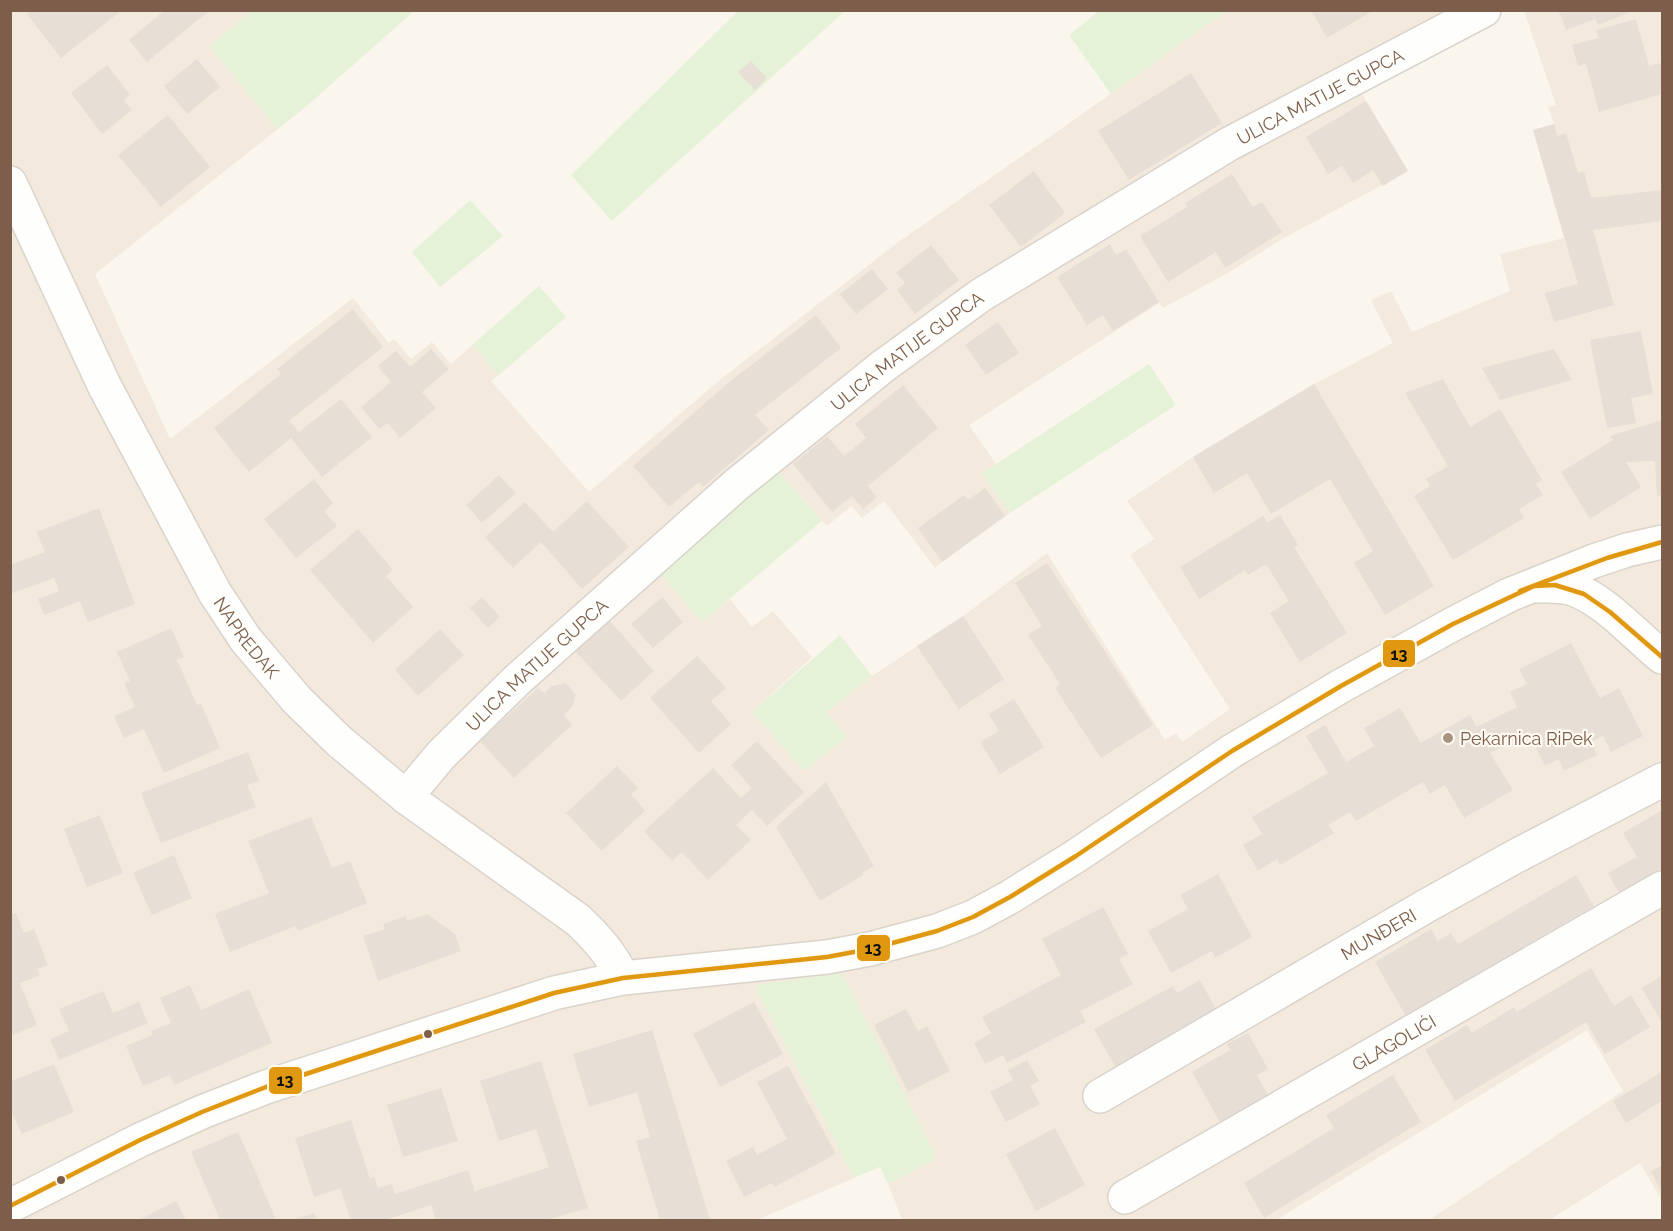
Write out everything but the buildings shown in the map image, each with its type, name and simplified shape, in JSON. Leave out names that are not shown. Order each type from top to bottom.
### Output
[{"type":"street","name":"ULICA MATIJE GUPCA","points":[[405,797],[441,755],[516,681],[736,485],[882,367],[963,308],[1075,236],[1229,144],[1484,10]]},
{"type":"street","name":"NAPREDAK","points":[[10,183],[105,387],[215,593],[246,640],[297,700],[339,741],[405,797],[578,920],[600,940],[613,958],[623,978]]},
{"type":"street","points":[[10,1206],[140,1140],[202,1112],[266,1087],[532,1000],[623,978],[827,957],[870,949],[915,937],[973,917],[1010,897],[1076,855],[1232,751],[1453,624],[1509,595],[1594,561],[1662,542]]},
{"type":"street","points":[[1534,586],[1555,585],[1584,594],[1610,612],[1662,657]]},
{"type":"street","name":"MUNĐERI","points":[[1100,1096],[1426,906],[1662,780]]},
{"type":"street","name":"GLAGOLIĆI","points":[[1125,1197],[1662,888]]},
{"type":"shaded area","points":[[10,11],[414,11],[303,109],[95,274],[170,439],[353,298],[389,343],[394,339],[411,359],[432,342],[451,364],[472,345],[499,375],[491,381],[589,492],[716,383],[897,243],[1226,11],[1504,11],[1359,89],[1408,171],[1284,238],[1228,273],[1163,308],[1159,303],[969,425],[996,464],[982,473],[1010,513],[935,568],[884,501],[862,518],[851,506],[827,526],[772,464],[702,622],[730,599],[752,627],[773,611],[812,657],[752,712],[827,712],[872,676],[963,616],[1047,553],[1165,740],[1176,733],[1182,742],[1230,709],[1130,555],[1154,539],[1127,501],[1193,457],[1314,384],[1393,343],[1371,300],[1391,291],[1412,332],[1510,291],[1500,254],[1564,238],[1533,130],[1554,124],[1548,107],[1556,105],[1524,11],[1662,11],[1662,1201],[1640,1163],[1549,1220],[1429,1220],[1623,1091],[1587,1030],[1276,1220],[902,1220],[888,1184],[937,1158],[754,985],[854,1178],[757,1220],[11,1220]]},
{"type":"green space","points":[[1100,10],[1226,11],[1111,94],[1069,35]]},
{"type":"green space","points":[[252,11],[414,11],[303,109],[277,129],[209,46]]},
{"type":"green space","points":[[738,11],[845,11],[612,221],[571,175]]},
{"type":"green space","points":[[470,200],[503,236],[440,287],[412,252]]},
{"type":"green space","points":[[539,286],[566,317],[499,375],[472,345]]},
{"type":"green space","points":[[1149,364],[1176,405],[1010,513],[982,473]]},
{"type":"green space","points":[[772,464],[822,521],[702,622],[653,565]]},
{"type":"green space","points":[[840,635],[872,676],[827,712],[847,737],[804,771],[752,712]]},
{"type":"green space","points":[[842,973],[937,1158],[888,1184],[880,1167],[854,1178],[754,985]]},
{"type":"transit line","name":"13","points":[[1520,591],[1607,558],[1662,542]]},
{"type":"transit line","name":"13","points":[[10,1206],[140,1140],[202,1112],[266,1087],[554,993],[623,978],[827,957],[870,949],[937,931],[973,917],[1076,856],[1232,751],[1341,686],[1453,624],[1534,586],[1555,585],[1584,594],[1610,612],[1662,657]]},
{"type":"place","name":"Pekarnica RiPek","points":[[1448,738]]}]
